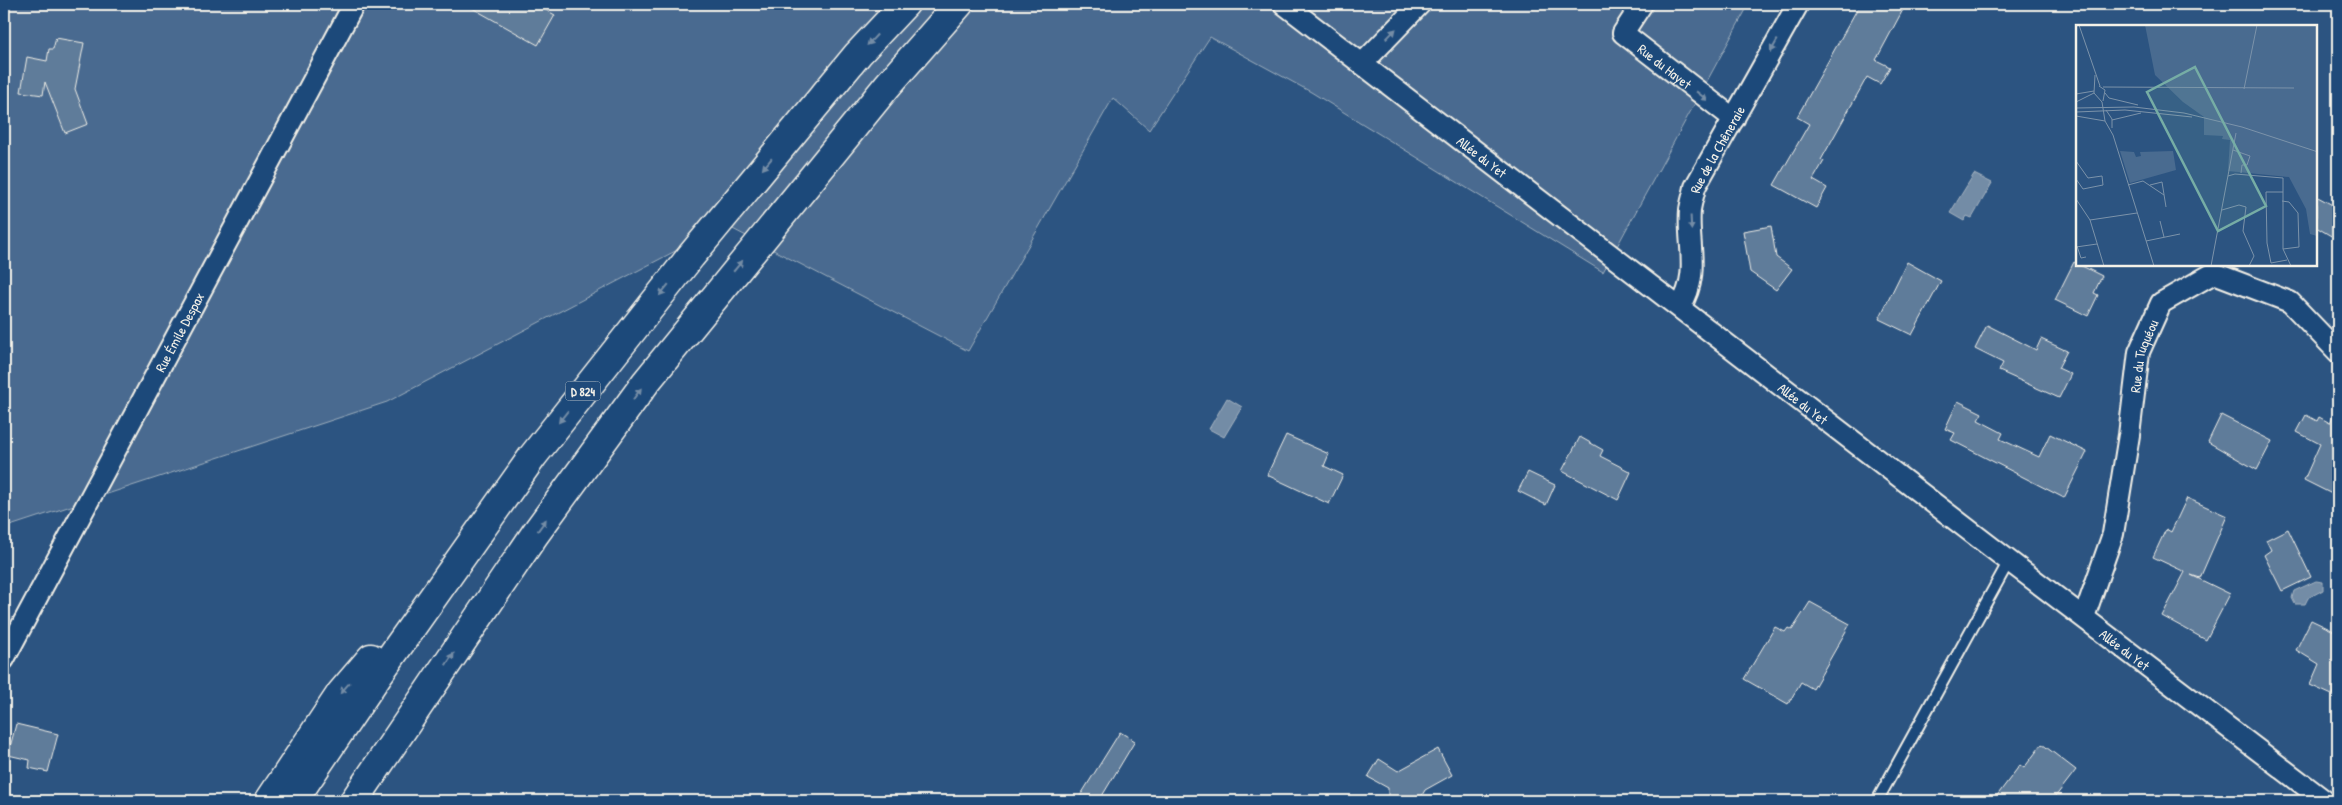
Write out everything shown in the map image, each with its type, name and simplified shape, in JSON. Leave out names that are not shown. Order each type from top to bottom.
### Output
[{"type":"highway","name":"D 824","points":[[293,801],[458,559],[533,456],[630,332],[858,54],[905,4]]},
{"type":"highway","points":[[354,801],[535,534],[646,382],[874,101],[959,4]]},
{"type":"highway","points":[[269,801],[340,693],[458,559]]},
{"type":"highway","points":[[372,801],[427,692]]},
{"type":"street","name":"Rue Émile Despax","points":[[4,658],[354,4]]},
{"type":"street","name":"Allée du Yet","points":[[1284,4],[2009,561],[2325,801]]},
{"type":"street","points":[[1362,64],[1420,4]]},
{"type":"street","name":"Rue du Hayet","points":[[1642,4],[1623,33],[1734,119]]},
{"type":"street","name":"Rue de la Chêneraie","points":[[1680,307],[1689,292],[1693,254],[1690,211],[1695,187],[1798,4]]},
{"type":"street","name":"Rue du Tuquéou","points":[[2084,617],[2113,534],[2129,435],[2139,352],[2161,303],[2214,273],[2290,302],[2338,352]]},
{"type":"lane","points":[[1877,801],[2009,561]]},
{"type":"shaded area","points":[[4,4],[1749,4],[1603,272],[1311,92],[1210,37],[1149,130],[1113,98],[968,351],[725,225],[387,402],[4,528]]},
{"type":"shaded area","points":[[1974,174],[1992,183],[1972,218],[1967,216],[1964,221],[1950,213]]},
{"type":"shaded area","points":[[1227,398],[1242,407],[1224,437],[1209,429]]},
{"type":"shaded area","points":[[2316,581],[2323,582],[2323,590],[2308,598],[2305,604],[2295,604],[2292,598],[2294,591]]},
{"type":"building","points":[[465,4],[535,4],[555,15],[538,45]]},
{"type":"building","points":[[1860,4],[1906,4],[1876,60],[1890,67],[1880,84],[1867,77],[1821,160],[1824,161],[1813,180],[1827,188],[1816,208],[1774,185],[1809,124],[1797,117]]},
{"type":"building","points":[[56,38],[84,43],[75,89],[88,124],[65,133],[45,82],[43,95],[21,92],[27,57],[47,61],[49,49],[53,49]]},
{"type":"building","points":[[2317,197],[2338,208],[2338,240],[2317,228]]},
{"type":"building","points":[[1771,226],[1776,257],[1792,269],[1776,290],[1750,272],[1743,231]]},
{"type":"building","points":[[1907,262],[1941,281],[1912,335],[1879,319]]},
{"type":"building","points":[[2074,262],[2076,266],[2082,266],[2102,276],[2094,293],[2098,295],[2088,316],[2055,300]]},
{"type":"building","points":[[1987,325],[2036,350],[2041,339],[2067,351],[2058,368],[2071,374],[2059,398],[1999,371],[2003,363],[1975,349]]},
{"type":"building","points":[[1958,401],[1982,413],[1978,420],[2003,433],[2000,439],[2039,457],[2050,434],[2087,452],[2064,498],[1951,440],[1955,433],[1945,429]]},
{"type":"building","points":[[2338,404],[2338,497],[2304,480],[2320,444],[2297,432],[2306,415],[2317,421],[2319,417],[2330,423]]},
{"type":"building","points":[[2221,415],[2272,441],[2257,470],[2208,442]]},
{"type":"building","points":[[1286,435],[1329,454],[1324,466],[1343,475],[1329,504],[1267,475]]},
{"type":"building","points":[[1580,437],[1603,450],[1600,456],[1631,472],[1618,500],[1562,471]]},
{"type":"building","points":[[1528,472],[1555,485],[1546,505],[1518,491]]},
{"type":"building","points":[[2187,498],[2227,516],[2200,578],[2191,575],[2230,594],[2206,640],[2162,616],[2185,572],[2153,557],[2166,529],[2171,532]]},
{"type":"building","points":[[2288,529],[2311,577],[2282,591],[2264,555],[2271,550],[2266,540]]},
{"type":"building","points":[[1810,602],[1850,624],[1813,689],[1801,682],[1788,704],[1744,679],[1775,627],[1785,632],[1788,628],[1792,630]]},
{"type":"building","points":[[2311,620],[2334,631],[2338,622],[2338,681],[2332,695],[2310,685],[2319,664],[2296,650]]},
{"type":"building","points":[[16,724],[58,734],[48,772],[29,768],[30,760],[8,755]]},
{"type":"building","points":[[1120,732],[1135,741],[1099,801],[1077,801]]},
{"type":"building","points":[[2042,744],[2076,770],[2052,801],[1993,801],[2020,765],[2024,768]]},
{"type":"building","points":[[1438,749],[1452,775],[1425,790],[1419,801],[1388,801],[1388,788],[1368,777],[1379,759],[1398,771]]}]
